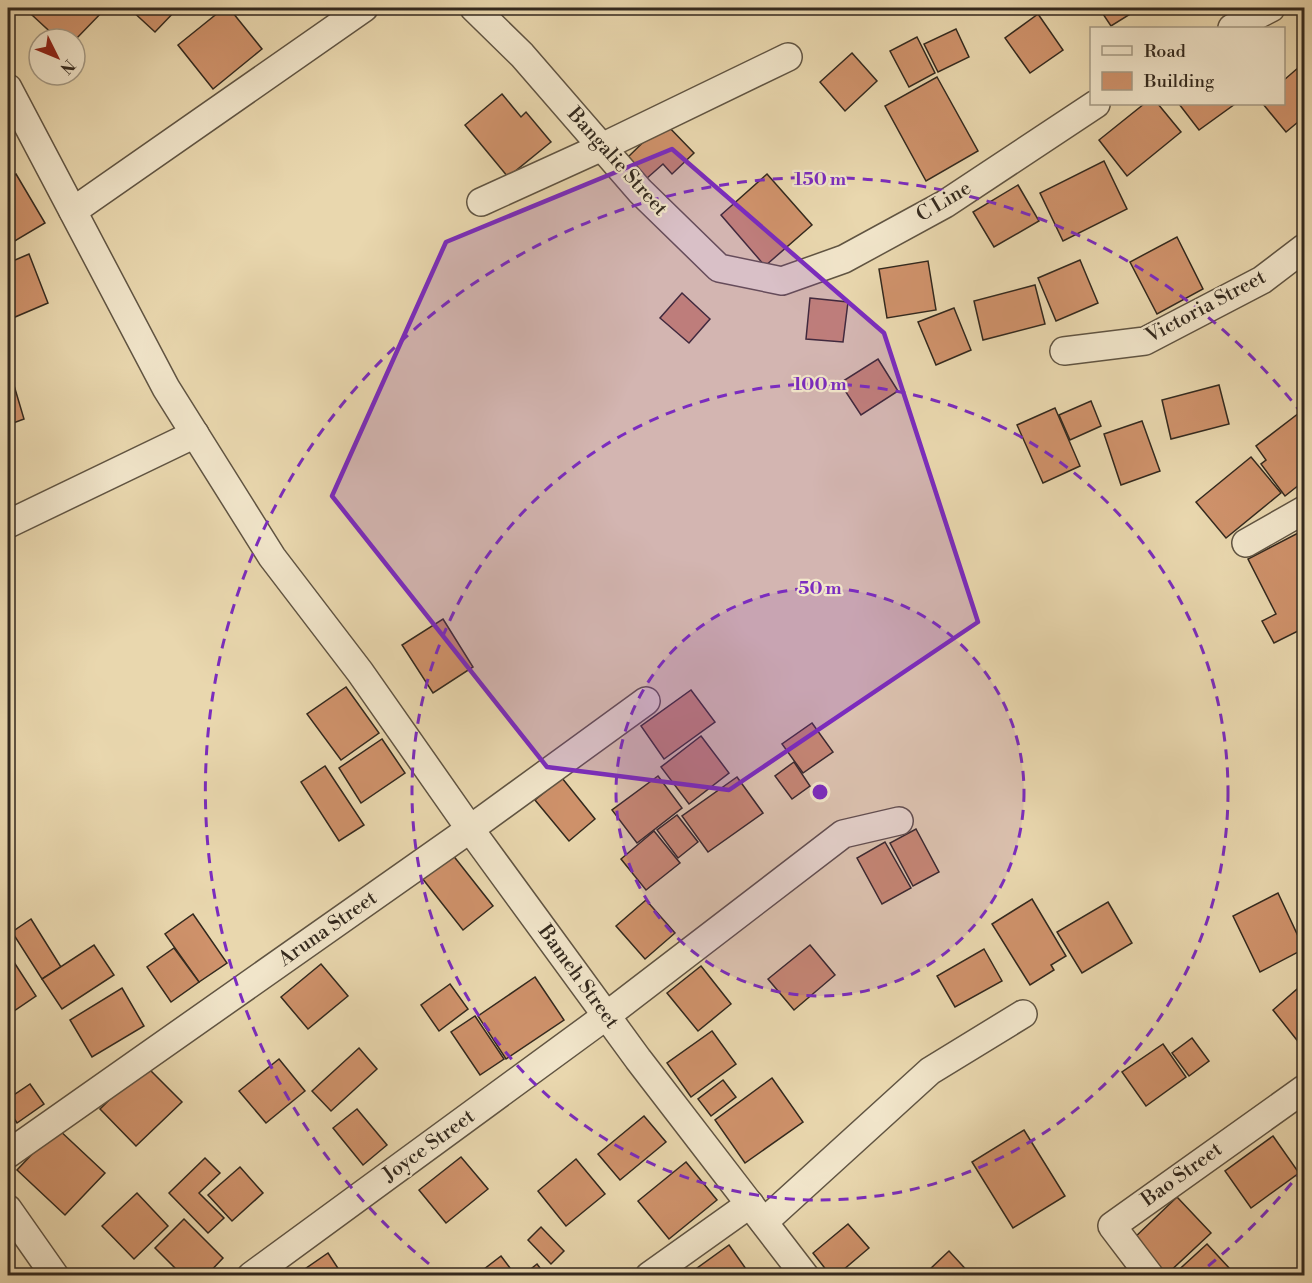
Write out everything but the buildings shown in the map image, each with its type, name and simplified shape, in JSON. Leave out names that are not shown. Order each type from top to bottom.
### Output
[{"type":"street","points":[[73,211],[364,8]]},
{"type":"street","name":"Bangalie Street","points":[[474,8],[522,55],[640,191],[718,268],[782,281]]},
{"type":"street","points":[[1234,27],[1271,8]]},
{"type":"street","points":[[481,202],[602,147],[788,57]]},
{"type":"street","name":"Bameh Street","points":[[8,88],[166,388],[272,557],[360,672],[470,829],[606,1016],[805,1275]]},
{"type":"street","name":"C Line","points":[[782,281],[844,259],[935,209],[1094,105]]},
{"type":"street","name":"Victoria Street","points":[[1064,351],[1145,341],[1262,280],[1305,248]]},
{"type":"street","points":[[8,524],[195,434]]},
{"type":"street","points":[[1246,543],[1305,510]]},
{"type":"street","name":"Aruna Street","points":[[8,1154],[470,829],[646,701]]},
{"type":"street","name":"Joyce Street","points":[[251,1275],[606,1016],[843,834],[899,821]]},
{"type":"street","points":[[650,1275],[757,1213],[930,1071],[1023,1014]]},
{"type":"street","name":"Bao Street","points":[[1150,1275],[1112,1226],[1305,1089]]},
{"type":"street","points":[[8,1209],[55,1275]]},
{"type":"highlighted area","points":[[672,149],[884,333],[978,622],[729,790],[547,767],[332,496],[446,242]]}]
